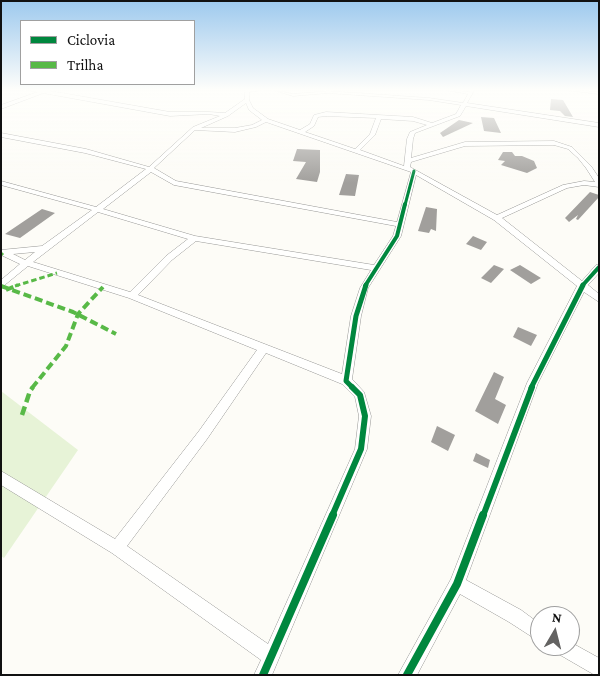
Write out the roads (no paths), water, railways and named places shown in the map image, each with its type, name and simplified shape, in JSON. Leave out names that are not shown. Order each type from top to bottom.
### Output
[{"type":"street","points":[[1,285],[44,248],[151,169],[195,128],[213,121]]},
{"type":"street","points":[[195,128],[235,130],[254,126],[265,121]]},
{"type":"street","points":[[268,121],[409,167],[497,218],[599,299]]},
{"type":"street","points":[[301,132],[310,127],[313,121]]},
{"type":"street","points":[[356,151],[372,135],[377,121]]},
{"type":"street","points":[[420,121],[434,125]]},
{"type":"street","points":[[346,381],[356,316],[364,288],[390,248],[401,225],[409,167],[410,139],[413,132],[445,121]]},
{"type":"street","points":[[571,121],[599,125]]},
{"type":"street","points":[[1,135],[86,151],[151,169],[174,183],[213,192],[401,225]]},
{"type":"street","points":[[409,167],[465,144],[554,143],[570,148],[580,156],[599,185]]},
{"type":"street","points":[[1,183],[96,208],[194,238],[376,268]]},
{"type":"street","points":[[497,218],[565,186],[584,183],[599,185]]},
{"type":"street","points":[[132,296],[170,258],[194,238]]},
{"type":"street","points":[[2,253],[44,248]]},
{"type":"street","points":[[2,253],[26,263],[132,296],[346,381],[360,395],[365,416],[361,449],[263,675]]},
{"type":"street","points":[[407,675],[456,584],[533,383],[582,286],[599,267]]},
{"type":"street","points":[[117,548],[203,435],[263,349]]},
{"type":"street","points":[[1,477],[117,548],[270,656]]},
{"type":"street","points":[[456,584],[514,616],[530,627]]},
{"type":"street","points":[[578,656],[599,668]]}]
